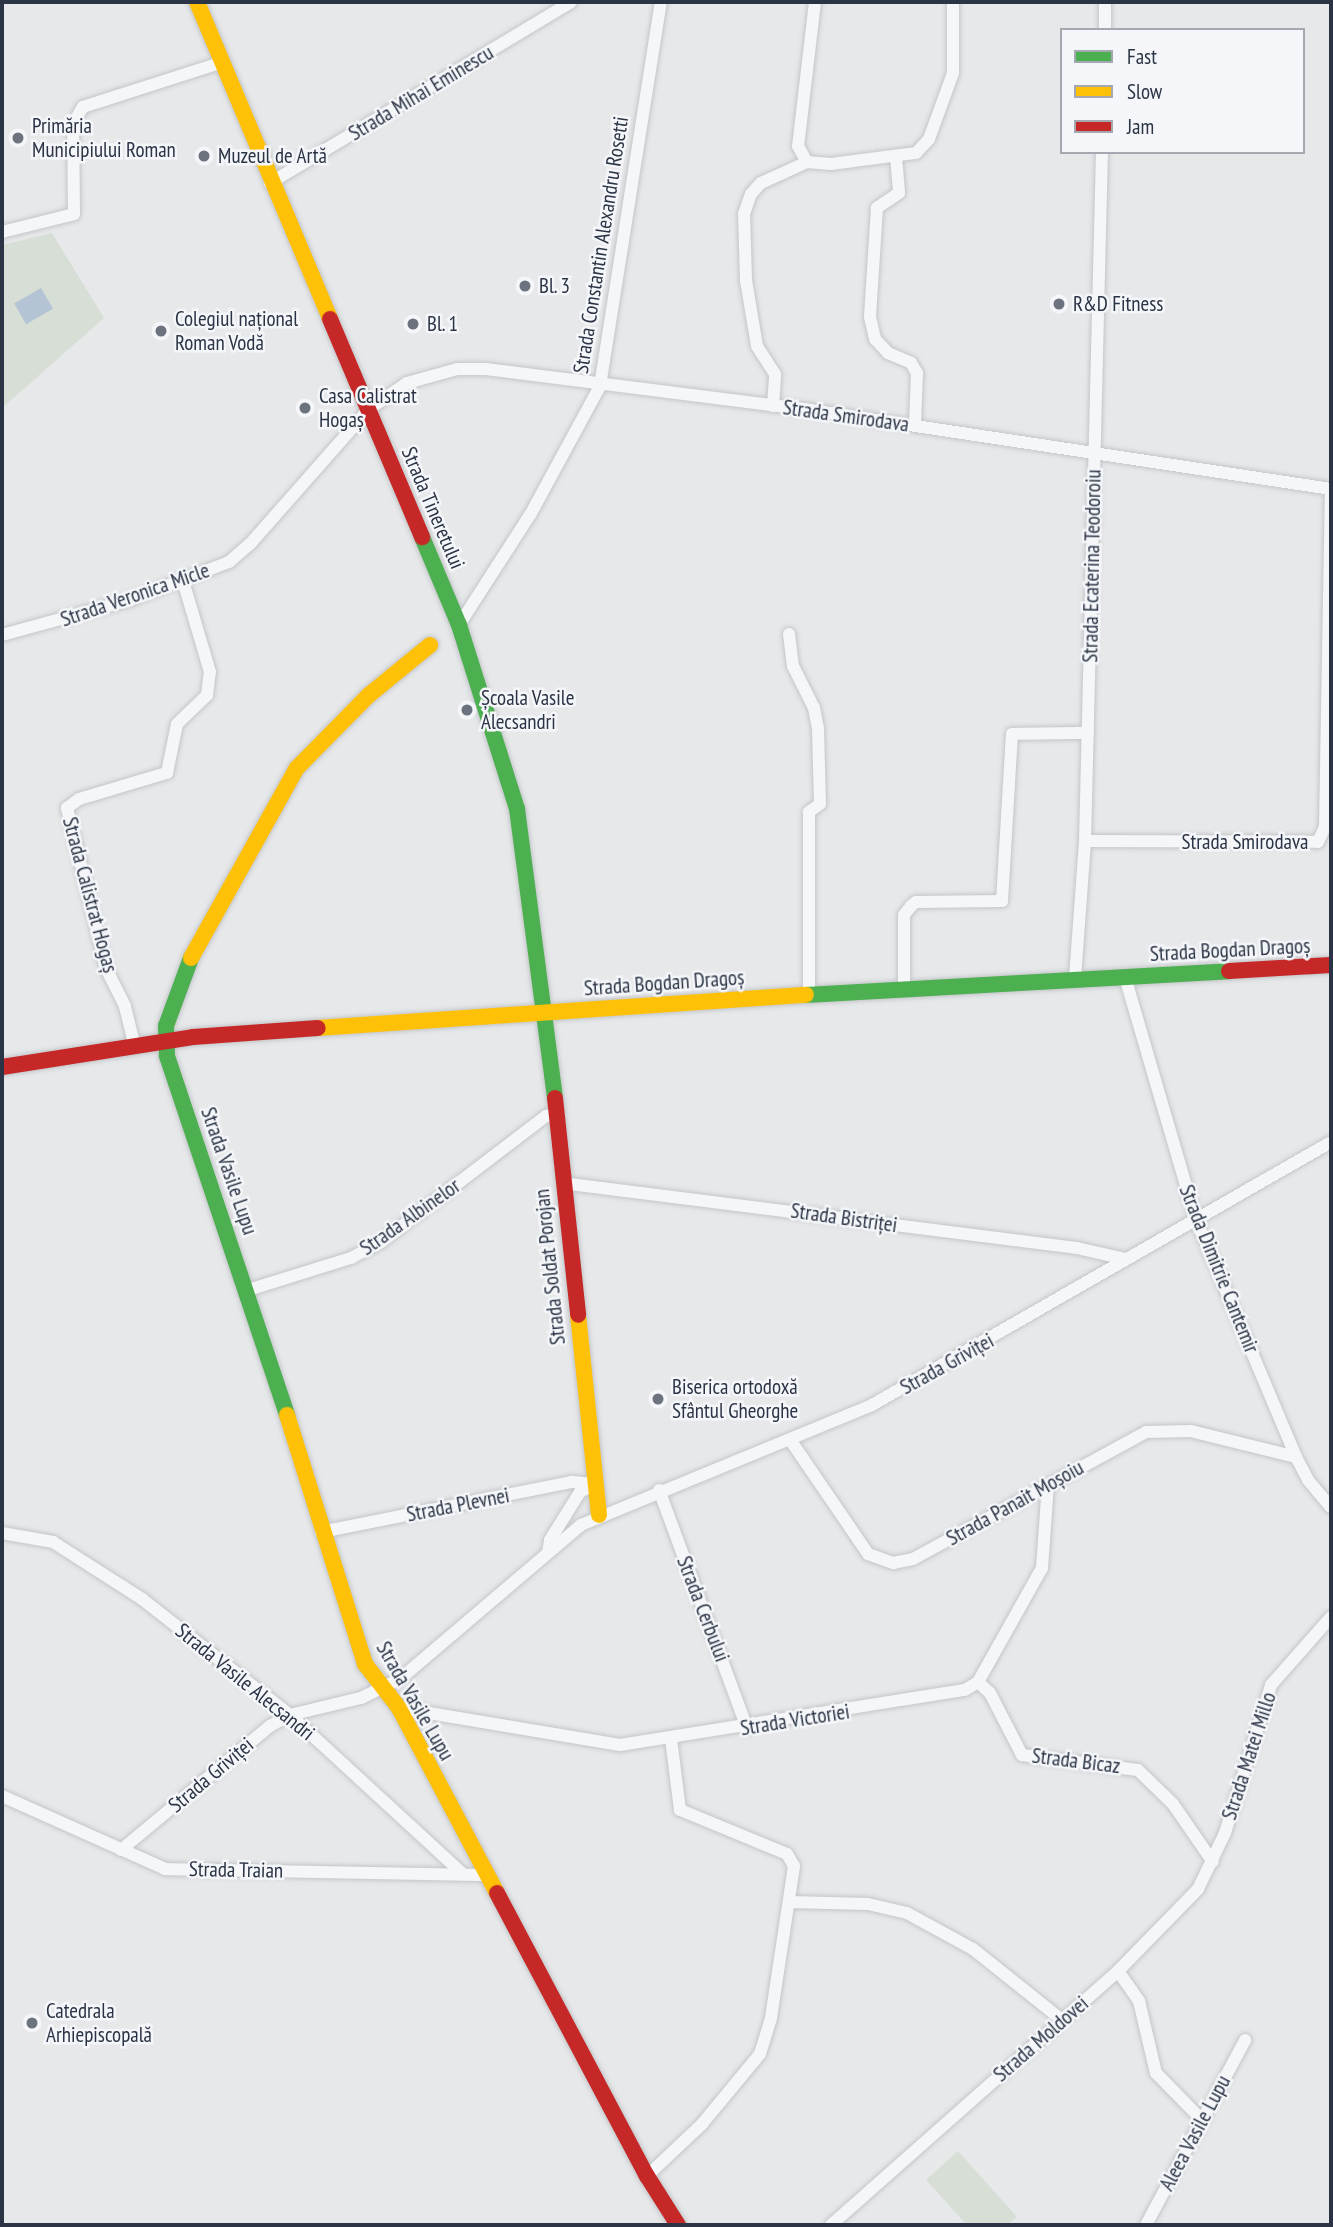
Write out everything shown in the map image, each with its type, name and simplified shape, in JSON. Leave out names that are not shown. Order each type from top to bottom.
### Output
[{"type":"street","name":"Strada Tineretului","points":[[197,2],[270,183],[369,409],[459,625],[525,840],[545,1013]]},
{"type":"street","name":"Strada Mihai Eminescu","points":[[270,183],[571,2]]},
{"type":"street","name":"Strada Constantin Alexandru Rosetti","points":[[459,625],[530,515],[600,386],[661,2]]},
{"type":"street","points":[[807,162],[797,146],[815,2]]},
{"type":"street","points":[[773,406],[775,374],[757,346],[746,280],[744,214],[751,194],[761,183],[807,162],[831,164],[896,158],[916,153],[929,139],[953,73],[953,2]]},
{"type":"street","points":[[1104,28],[1105,2]]},
{"type":"street","points":[[2,232],[74,214],[73,124],[83,107],[220,63]]},
{"type":"street","name":"Strada Ecaterina Teodoroiu","points":[[1075,978],[1085,841],[1102,154]]},
{"type":"street","points":[[896,158],[899,193],[877,208],[870,317],[875,339],[888,353],[911,363],[917,373],[915,425]]},
{"type":"street","name":"Strada Smirodava","points":[[369,409],[407,383],[457,369],[486,369],[600,386],[915,425],[1331,489],[1330,674],[1325,827],[1318,842],[1085,841]]},
{"type":"street","name":"Strada Veronica Micle","points":[[2,635],[47,625],[183,581],[229,562],[250,544],[369,409]]},
{"type":"street","name":"Strada Calistrat Hogaș","points":[[134,1043],[125,1006],[106,968],[67,808],[79,799],[167,773],[177,724],[207,695],[210,672],[183,581]]},
{"type":"street","points":[[789,634],[793,666],[814,708],[818,728],[820,804],[809,812],[808,994]]},
{"type":"street","points":[[167,1039],[166,1026],[180,981],[229,883],[296,769],[369,695],[430,645]]},
{"type":"street","points":[[904,988],[904,915],[911,906],[916,902],[1002,901],[1012,734],[1088,733]]},
{"type":"street","name":"Strada Bogdan Dragoș","points":[[2,1068],[167,1039],[808,994],[1331,965]]},
{"type":"street","name":"Strada Dimitrie Cantemir","points":[[1125,977],[1196,1220],[1296,1457],[1331,1507]]},
{"type":"street","name":"Strada Soldat Porojan","points":[[545,1013],[599,1515]]},
{"type":"street","name":"Strada Vasile Lupu","points":[[167,1039],[167,1056],[248,1290],[321,1532],[365,1664],[399,1708],[647,2176],[678,2225]]},
{"type":"street","name":"Strada Albinelor","points":[[248,1290],[351,1258],[381,1242],[546,1116],[555,1115]]},
{"type":"street","name":"Strada Griviței","points":[[121,1850],[270,1726],[290,1714],[383,1690],[548,1553],[599,1515],[791,1441],[932,1374],[1125,1259],[1331,1142]]},
{"type":"street","name":"Strada Bistriței","points":[[562,1183],[1077,1248],[1125,1259]]},
{"type":"street","name":"Strada Panait Moșoiu","points":[[791,1441],[868,1554],[893,1563],[913,1559],[1133,1438],[1160,1429],[1191,1432],[1296,1457]]},
{"type":"street","name":"Strada Plevnei","points":[[321,1532],[572,1482],[595,1484]]},
{"type":"street","name":"Strada Griviței","points":[[548,1553],[550,1540],[580,1492],[595,1484]]},
{"type":"street","points":[[978,1682],[1042,1568],[1048,1485]]},
{"type":"street","name":"Strada Cerbului","points":[[659,1490],[747,1728]]},
{"type":"street","name":"Strada Vasile Alecsandri","points":[[2,1533],[53,1542],[142,1599],[290,1714],[463,1874]]},
{"type":"street","name":"Strada Matei Millo","points":[[1225,1833],[1271,1685],[1331,1617]]},
{"type":"street","name":"Strada Victoriei","points":[[399,1708],[590,1743],[620,1745],[939,1697],[978,1682]]},
{"type":"street","name":"Strada Bicaz","points":[[978,1682],[990,1693],[1022,1755],[1138,1770],[1173,1804],[1213,1862]]},
{"type":"street","points":[[647,2176],[702,2124],[760,2054],[771,2018],[794,1866],[787,1854],[680,1810],[671,1739]]},
{"type":"street","name":"Strada Traian","points":[[2,1796],[165,1869],[486,1875]]},
{"type":"street","name":"Strada Moldovei","points":[[831,2225],[1118,1971],[1198,1889],[1225,1833]]},
{"type":"street","points":[[789,1902],[868,1904],[907,1913],[973,1950],[1062,2020]]},
{"type":"street","points":[[1118,1971],[1139,2001],[1156,2073],[1202,2120]]},
{"type":"street","name":"Aleea Vasile Lupu","points":[[1146,2225],[1245,2040]]},
{"type":"shaded area","points":[[52,233],[104,318],[2,408],[2,245]]},
{"type":"shaded area","points":[[958,2151],[1017,2217],[1007,2225],[967,2225],[926,2180]]},
{"type":"water","points":[[41,288],[53,309],[26,324],[14,304]]},
{"type":"traffic: fast","points":[[422,537],[459,625],[517,809],[555,1098]]},
{"type":"traffic: fast","points":[[191,958],[166,1026],[167,1056],[287,1415]]},
{"type":"traffic: fast","points":[[806,995],[1229,971]]},
{"type":"traffic: slow","points":[[197,2],[330,319]]},
{"type":"traffic: slow","points":[[191,958],[296,769],[369,695],[430,645]]},
{"type":"traffic: slow","points":[[318,1028],[806,995]]},
{"type":"traffic: slow","points":[[578,1315],[599,1515]]},
{"type":"traffic: slow","points":[[287,1415],[365,1664],[399,1708],[497,1893]]},
{"type":"traffic: jam","points":[[330,319],[422,537]]},
{"type":"traffic: jam","points":[[1229,971],[1331,965]]},
{"type":"traffic: jam","points":[[2,1067],[193,1037],[318,1028]]},
{"type":"traffic: jam","points":[[555,1098],[578,1315]]},
{"type":"traffic: jam","points":[[497,1893],[647,2176],[678,2225]]},
{"type":"place","name":"Primăria Municipiului Roman","points":[[18,138]]},
{"type":"place","name":"Muzeul de Artă","points":[[204,156]]},
{"type":"place","name":"Bl. 3","points":[[525,286]]},
{"type":"place","name":"R&D Fitness","points":[[1059,304]]},
{"type":"place","name":"Bl. 1","points":[[413,324]]},
{"type":"place","name":"Colegiul național Roman Vodă","points":[[161,331]]},
{"type":"place","name":"Casa Calistrat Hogaș","points":[[305,408]]},
{"type":"place","name":"Școala Vasile Alecsandri","points":[[467,710]]},
{"type":"place","name":"Biserica ortodoxă Sfântul Gheorghe","points":[[658,1399]]},
{"type":"place","name":"Catedrala Arhiepiscopală","points":[[32,2023]]}]
